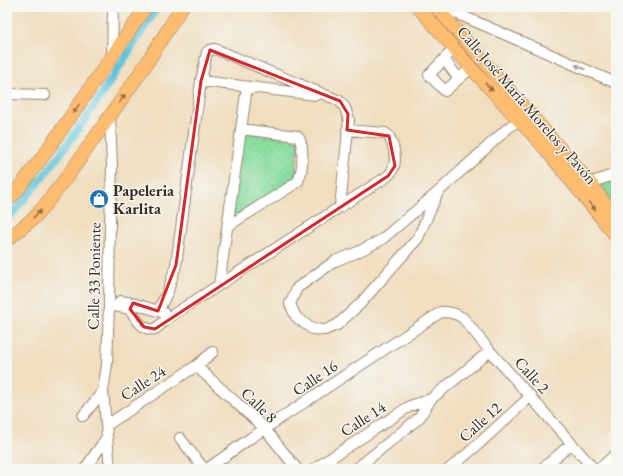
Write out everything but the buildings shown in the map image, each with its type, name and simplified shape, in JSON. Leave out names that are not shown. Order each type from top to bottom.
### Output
[{"type":"main road","points":[[7,200],[15,193],[46,152],[146,7]]},
{"type":"main road","points":[[7,240],[34,218],[70,173],[145,66],[179,10]]},
{"type":"main road","name":"Calle José María Morelos y Pavón","points":[[427,10],[454,49],[471,68],[524,116]]},
{"type":"main road","name":"Calle José María Morelos y Pavón","points":[[427,10],[524,116],[612,216],[616,236]]},
{"type":"street","points":[[112,58],[113,7]]},
{"type":"street","points":[[442,7],[616,83]]},
{"type":"street","points":[[158,311],[168,291],[176,265],[201,81],[207,52],[210,50],[215,49],[340,101],[345,108],[349,120],[340,207]]},
{"type":"street","points":[[454,49],[430,75],[444,91],[471,68]]},
{"type":"street","points":[[444,59],[459,79]]},
{"type":"street","points":[[201,81],[329,97]]},
{"type":"street","points":[[220,285],[247,87]]},
{"type":"street","points":[[7,94],[45,95]]},
{"type":"street","name":"Calle 33 Poniente","points":[[110,116],[112,167],[109,302],[107,365],[103,392],[110,469]]},
{"type":"street","points":[[438,192],[418,238],[360,304],[337,325],[325,330],[312,329],[296,317],[290,304],[297,288],[335,261],[358,252],[381,240],[438,192],[508,128],[524,116]]},
{"type":"street","points":[[228,226],[293,185],[298,181],[301,170],[302,142],[298,136],[241,129]]},
{"type":"street","points":[[131,306],[144,327],[152,330],[155,329],[171,316],[388,176],[393,171],[395,166],[395,158],[389,136],[385,133],[347,130]]},
{"type":"street","points":[[585,187],[616,174]]},
{"type":"street","points":[[109,302],[158,311],[171,316]]},
{"type":"street","name":"Calle 2","points":[[441,312],[457,314],[463,318],[490,351],[594,469]]},
{"type":"street","name":"Calle 16","points":[[206,469],[441,312]]},
{"type":"street","name":"Calle 14","points":[[356,469],[419,418],[431,399],[490,351]]},
{"type":"street","name":"Calle 24","points":[[107,425],[196,366],[213,352]]},
{"type":"street","name":"Calle 8","points":[[196,366],[265,429],[297,469]]},
{"type":"street","points":[[83,416],[103,392]]},
{"type":"street","name":"Calle 12","points":[[449,469],[531,396]]},
{"type":"street","name":"Calle 14","points":[[314,469],[410,406],[431,399]]},
{"type":"street","points":[[85,469],[107,437]]},
{"type":"street","points":[[180,438],[206,469]]},
{"type":"street","points":[[542,469],[571,444]]},
{"type":"street","points":[[599,469],[616,454]]},
{"type":"street","points":[[613,469],[616,466]]},
{"type":"highlighted area","points":[[210,50],[340,101],[348,114],[347,130],[389,136],[395,166],[388,176],[155,329],[144,327],[130,309],[133,303],[158,311],[176,265],[201,81]]},
{"type":"green space","points":[[243,132],[299,140],[295,181],[232,220]]},
{"type":"green space","points":[[616,178],[616,205],[614,207],[601,185]]},
{"type":"waterway","points":[[7,219],[49,169],[68,143],[105,89],[157,7]]},
{"type":"place","name":"Papeleria Karlita","points":[[99,199]]}]
